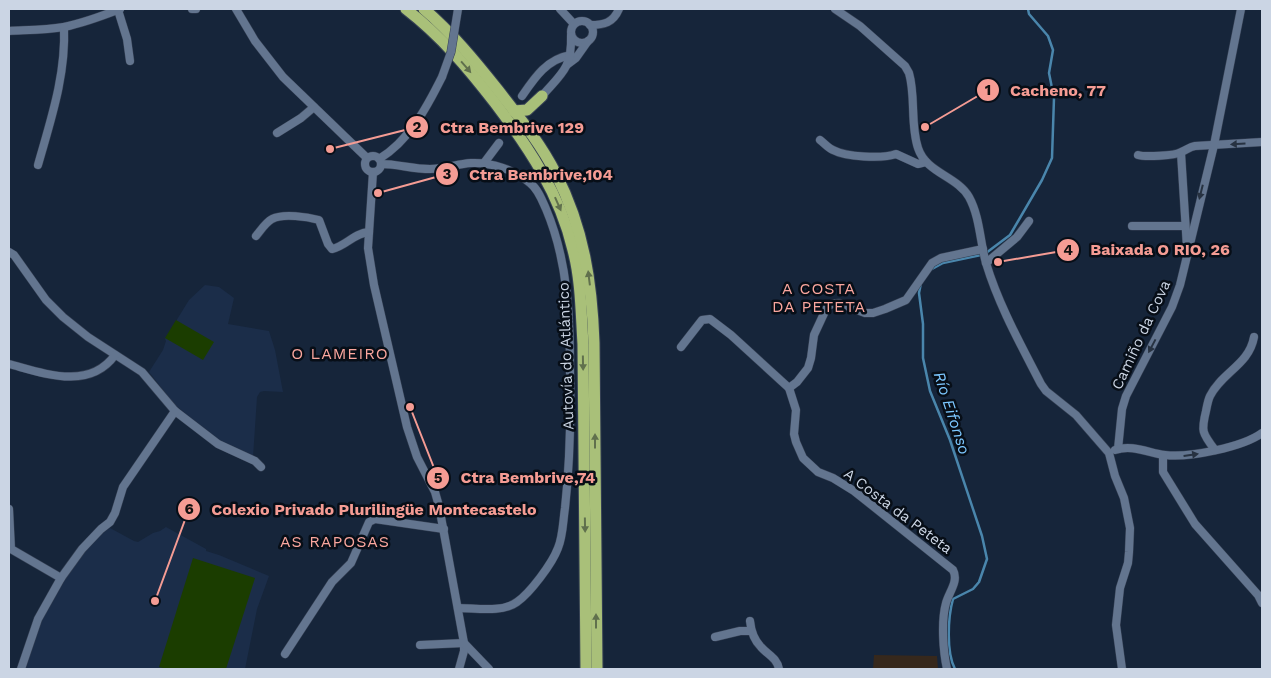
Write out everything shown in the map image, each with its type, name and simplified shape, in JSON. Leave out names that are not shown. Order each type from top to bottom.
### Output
[{"type":"highway","name":"Autovía do Atlántico","points":[[406,9],[424,23],[464,64],[526,146],[550,187],[561,212],[573,249],[581,305],[583,344],[586,669]]},
{"type":"highway","name":"Autovía do Atlántico","points":[[428,11],[460,42],[536,141],[556,173],[571,207],[588,269],[593,305],[594,343],[597,669]]},
{"type":"highway","points":[[514,111],[527,110],[542,96]]},
{"type":"street","points":[[9,31],[64,27],[86,22],[119,9],[127,39],[130,61]]},
{"type":"street","points":[[236,9],[269,60],[283,77],[367,158]]},
{"type":"street","points":[[373,172],[378,170],[380,161],[409,132],[433,96],[451,52],[458,9]]},
{"type":"street","points":[[560,9],[574,24]]},
{"type":"street","points":[[568,64],[571,55],[571,30],[574,24],[582,21],[590,25],[604,25],[619,9]]},
{"type":"street","points":[[835,9],[860,26],[905,66],[909,73],[918,148],[926,162],[960,186],[968,196],[976,213],[986,263],[1004,313],[1041,384],[1052,396],[1076,415],[1109,454],[1124,498],[1130,528],[1128,563],[1120,588],[1116,614],[1122,669]]},
{"type":"street","name":"Camiño da Cova","points":[[1118,449],[1124,403],[1177,296],[1214,145],[1241,9]]},
{"type":"street","points":[[542,96],[568,64],[576,58],[588,41],[592,35],[590,25]]},
{"type":"street","points":[[38,165],[60,88],[65,42],[64,27]]},
{"type":"street","points":[[571,36],[578,42],[588,41]]},
{"type":"street","points":[[522,96],[538,72],[548,64],[571,55]]},
{"type":"street","points":[[277,132],[301,118],[314,107]]},
{"type":"street","points":[[820,140],[833,151],[846,154],[886,157],[896,154],[918,164],[926,162]]},
{"type":"street","points":[[1138,154],[1145,157],[1181,153],[1186,148],[1262,142]]},
{"type":"street","points":[[484,163],[499,143]]},
{"type":"street","points":[[1181,153],[1187,251]]},
{"type":"street","points":[[367,158],[373,156],[380,161],[431,170],[470,163],[484,163],[510,171],[532,184],[545,208],[559,246],[568,295],[571,443],[561,537],[552,561],[518,602],[500,608],[458,608]]},
{"type":"street","points":[[367,158],[365,166],[373,172]]},
{"type":"street","points":[[373,172],[369,257],[407,427],[417,457],[435,492],[444,528],[464,643],[464,651],[459,669]]},
{"type":"street","points":[[256,236],[275,217],[297,216],[320,220],[328,244],[332,248],[337,248],[356,234],[369,232]]},
{"type":"street","points":[[986,263],[1017,237],[1029,221]]},
{"type":"street","points":[[1132,226],[1185,226]]},
{"type":"street","points":[[681,347],[702,320],[710,319],[789,388],[797,382],[808,368],[814,335],[827,307],[839,303],[873,313],[885,309],[906,300],[932,263],[941,258],[983,251]]},
{"type":"street","points":[[9,252],[14,255],[46,300],[63,318],[88,337],[142,372],[176,411],[218,444],[256,462],[261,467]]},
{"type":"street","points":[[1215,450],[1205,437],[1202,428],[1209,399],[1221,381],[1245,358],[1252,347],[1254,337]]},
{"type":"street","points":[[9,364],[49,375],[70,378],[82,376],[100,369],[110,362],[115,355]]},
{"type":"street","name":"A Costa da Peteta","points":[[789,388],[796,410],[794,434],[802,458],[818,472],[833,478],[854,491],[949,566],[956,574],[944,613],[944,643],[947,669]]},
{"type":"street","points":[[21,669],[38,619],[61,578],[82,549],[100,529],[110,522],[115,513],[123,487],[176,411]]},
{"type":"street","points":[[1109,454],[1118,449],[1135,449],[1162,455],[1194,456],[1261,437]]},
{"type":"street","points":[[1162,455],[1164,472],[1195,524],[1258,595],[1262,602]]},
{"type":"street","points":[[9,509],[11,549],[61,578]]},
{"type":"street","points":[[285,654],[332,582],[351,563],[369,522],[375,519],[444,528]]},
{"type":"street","points":[[750,621],[751,631],[760,646],[778,664],[779,669]]},
{"type":"street","points":[[715,637],[740,631],[751,631]]},
{"type":"street","points":[[420,645],[464,643],[489,669]]},
{"type":"shaded area","points":[[205,285],[219,287],[234,298],[228,324],[269,331],[275,350],[283,392],[264,391],[260,392],[257,397],[253,457],[219,441],[175,405],[149,372],[163,350],[165,339],[189,300]]},
{"type":"shaded area","points":[[166,527],[206,549],[206,551],[269,576],[257,609],[245,669],[22,669],[38,625],[59,585],[77,559],[103,530],[110,528],[138,542]]},
{"type":"shaded area","points":[[874,655],[937,656],[938,669],[873,669]]},
{"type":"green space","points":[[176,320],[214,342],[203,360],[165,338]]},
{"type":"green space","points":[[193,558],[255,578],[226,669],[167,669],[159,667]]},
{"type":"waterway","name":"Río Eifonso","points":[[986,253],[1010,235],[1042,180],[1052,158],[1054,98],[1049,73],[1053,50],[1048,36],[1029,14],[1028,9]]},
{"type":"waterway","name":"Río Eifonso","points":[[932,269],[943,263],[981,255]]},
{"type":"waterway","name":"Río Eifonso","points":[[921,283],[919,293],[923,324],[923,358],[930,391],[950,440],[982,536],[987,559],[979,582],[973,589],[953,599],[950,615],[949,644],[955,669]]},
{"type":"place","name":"Cacheno, 77","points":[[925,127]]},
{"type":"place","name":"Ctra Bembrive 129","points":[[330,149]]},
{"type":"place","name":"Ctra Bembrive,104","points":[[378,193]]},
{"type":"place","name":"Baixada O RIO, 26","points":[[998,262]]},
{"type":"place","name":"Ctra Bembrive,74","points":[[410,407]]},
{"type":"place","name":"Colexio Privado Plurilingüe Montecastelo","points":[[155,601]]},
{"type":"district","name":"A COSTA DA PETETA","points":[[819,297]]},
{"type":"district","name":"O LAMEIRO","points":[[340,353]]},
{"type":"district","name":"AS RAPOSAS","points":[[335,541]]}]
